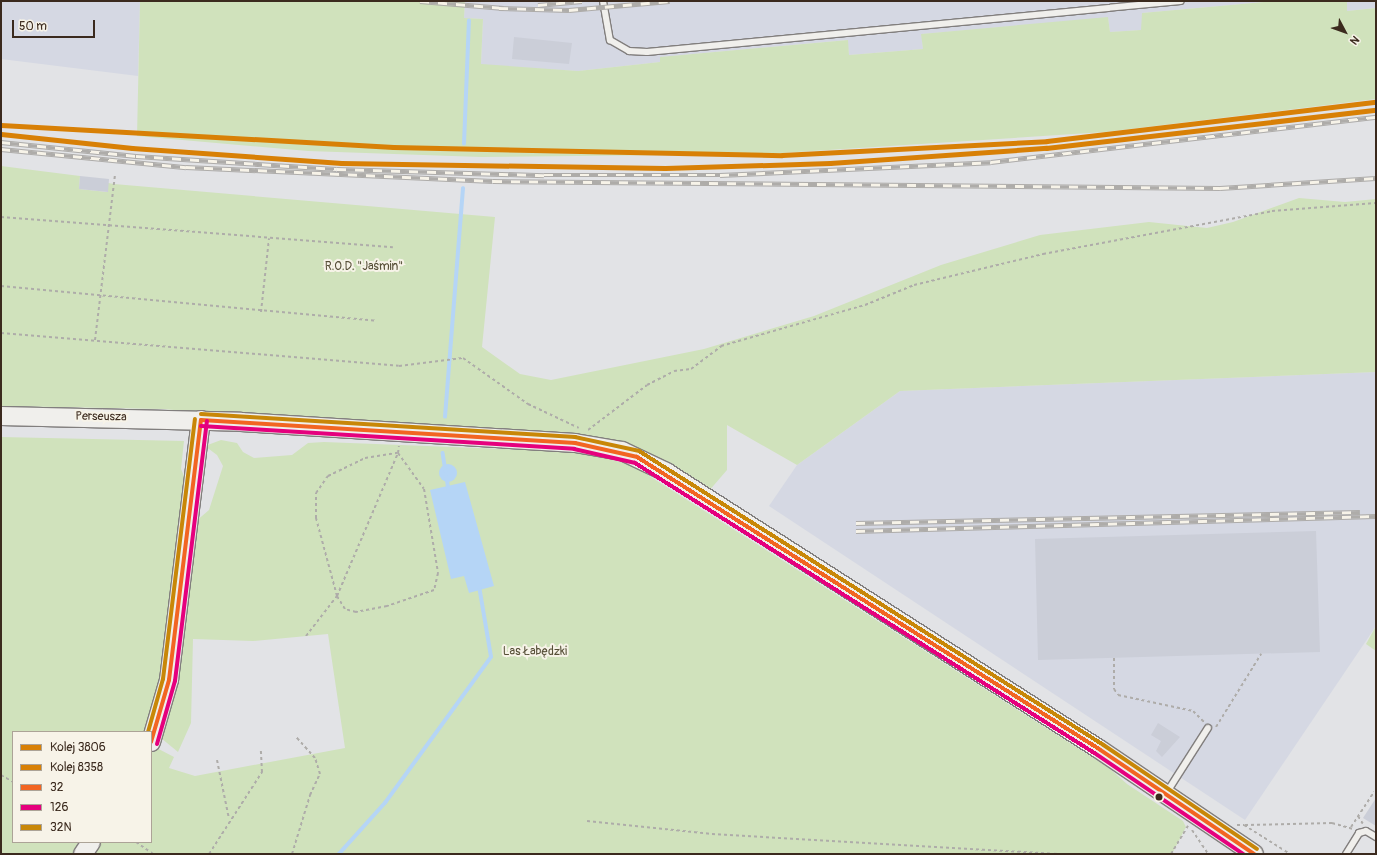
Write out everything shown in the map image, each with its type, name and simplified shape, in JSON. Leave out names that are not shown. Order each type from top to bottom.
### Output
[{"type":"street","name":"Perseusza","points":[[1,416],[201,420],[575,444],[637,457],[1166,795],[1192,820],[1254,854]]},
{"type":"street","points":[[152,739],[169,680],[201,420]]},
{"type":"street","points":[[83,854],[90,843]]},
{"type":"lane","points":[[603,1],[610,40],[629,51],[647,52],[1181,1]]},
{"type":"lane","points":[[1166,795],[1208,728]]},
{"type":"lane","points":[[1346,854],[1359,834],[1366,831],[1376,837]]},
{"type":"path","points":[[95,340],[99,294],[115,175]]},
{"type":"path","points":[[1,333],[399,366],[463,358],[528,404],[586,432],[647,385],[674,371],[692,369],[722,346],[865,305],[914,285],[1043,254],[1272,211],[1376,203]]},
{"type":"path","points":[[1,217],[393,247]]},
{"type":"path","points":[[262,312],[269,238]]},
{"type":"path","points":[[1,286],[99,294],[262,312],[376,321]]},
{"type":"path","points":[[306,636],[337,596],[398,453],[400,441]]},
{"type":"path","points":[[398,453],[424,489],[438,573],[434,590],[417,599],[356,612],[345,609],[337,596],[316,518],[316,493],[328,476],[344,465],[398,453]]},
{"type":"path","points":[[1114,658],[1114,689],[1118,695],[1193,711],[1208,728],[1210,736],[1261,654]]},
{"type":"path","points":[[292,854],[310,795],[320,774],[315,758],[296,737]]},
{"type":"path","points":[[209,854],[229,819],[262,772],[261,750]]},
{"type":"path","points":[[216,760],[229,819]]},
{"type":"path","points":[[1,775],[12,781]]},
{"type":"path","points":[[1351,827],[1374,792]]},
{"type":"path","points":[[1171,854],[1192,820]]},
{"type":"path","points":[[1192,820],[1208,854]]},
{"type":"path","points":[[587,821],[712,834],[1062,854]]},
{"type":"path","points":[[1232,824],[1347,824]]},
{"type":"path","points":[[1244,825],[1290,854]]},
{"type":"path","points":[[137,843],[153,854]]},
{"type":"shaded area","points":[[1,1],[140,1],[138,76],[1,59]]},
{"type":"shaded area","points":[[465,1],[1276,1],[1142,13],[1142,30],[1110,32],[1108,18],[922,34],[923,49],[849,55],[847,40],[660,57],[660,62],[578,71],[481,65],[483,19],[464,18]]},
{"type":"shaded area","points":[[1347,1],[1376,1],[1376,8],[1347,11]]},
{"type":"shaded area","points":[[1376,372],[1376,626],[1245,820],[769,506],[797,465],[900,391]]},
{"type":"green space","points":[[140,1],[465,1],[464,18],[483,19],[481,64],[578,71],[660,62],[660,57],[848,40],[849,55],[923,49],[921,34],[1108,17],[1110,32],[1141,30],[1142,13],[1276,1],[1347,1],[1347,11],[1376,8],[1376,99],[1105,132],[766,154],[481,157],[308,151],[137,136]]},
{"type":"green space","name":"R.O.D. \"Jaśmin\"","points":[[1,166],[80,176],[79,189],[107,192],[108,183],[495,217],[482,347],[520,374],[551,380],[704,349],[814,316],[941,265],[1040,235],[1149,222],[1207,228],[1233,222],[1299,198],[1345,202],[1376,199],[1376,372],[900,391],[797,465],[727,425],[727,470],[708,492],[640,450],[162,409],[1,406]]},
{"type":"green space","name":"Las Łabędzki","points":[[1,437],[184,441],[181,469],[187,483],[164,669],[151,731],[12,731],[12,843],[152,843],[152,746],[174,757],[169,768],[195,776],[345,748],[328,634],[253,641],[193,639],[191,723],[178,752],[161,738],[176,683],[195,522],[209,510],[223,466],[217,455],[205,446],[221,440],[237,443],[243,452],[254,458],[292,455],[308,443],[324,442],[581,452],[632,465],[1109,768],[1127,784],[1183,821],[1186,827],[1172,854],[1,854]]},
{"type":"green space","points":[[1376,626],[1376,651],[1366,644]]},
{"type":"water","points":[[448,464],[454,467],[457,473],[454,479],[448,482],[442,479],[439,473],[442,467]]},
{"type":"water","points":[[465,482],[494,586],[469,593],[464,576],[451,579],[430,490]]},
{"type":"building","points":[[514,37],[572,43],[569,64],[512,59]]},
{"type":"building","points":[[80,176],[109,179],[108,192],[79,189]]},
{"type":"building","points":[[1316,531],[1320,652],[1038,660],[1035,539]]},
{"type":"building","points":[[1158,723],[1180,737],[1162,757],[1156,751],[1161,741],[1151,735]]},
{"type":"building","points":[[1376,798],[1376,826],[1363,818]]},
{"type":"waterway","points":[[464,144],[469,21]]},
{"type":"waterway","points":[[445,417],[463,189]]},
{"type":"waterway","points":[[443,453],[446,471]]},
{"type":"waterway","points":[[447,477],[449,491]]},
{"type":"waterway","points":[[339,854],[385,803],[491,657],[479,586]]},
{"type":"railway","points":[[420,1],[504,8]]},
{"type":"railway","points":[[538,5],[582,1]]},
{"type":"railway","points":[[499,8],[569,10],[670,1]]},
{"type":"railway","points":[[1,142],[136,156],[337,169],[544,175],[720,175],[991,162],[1376,117]]},
{"type":"railway","points":[[1,149],[186,167],[493,181],[1220,188],[1376,178]]},
{"type":"railway","points":[[856,523],[1360,512]]},
{"type":"railway","points":[[856,531],[1376,516]]},
{"type":"rail line","name":"8358","points":[[1,125],[393,147],[782,155],[1047,141],[1376,102]]},
{"type":"rail line","name":"3806","points":[[1,134],[132,148],[341,163],[665,168],[830,163],[1046,148],[1376,110]]},
{"type":"transit line","name":"32N","points":[[201,414],[575,437],[639,451],[1102,744],[1257,849]]},
{"type":"transit line","name":"32N","points":[[148,731],[163,679],[195,419]]},
{"type":"transit line","name":"32","points":[[201,420],[575,443],[637,457],[1099,749],[1254,854]]},
{"type":"transit line","name":"32","points":[[152,739],[169,680],[201,420]]},
{"type":"transit line","name":"126","points":[[157,744],[175,681],[207,421]]},
{"type":"transit line","name":"126","points":[[201,426],[574,449],[635,463],[1096,754],[1243,854]]}]
